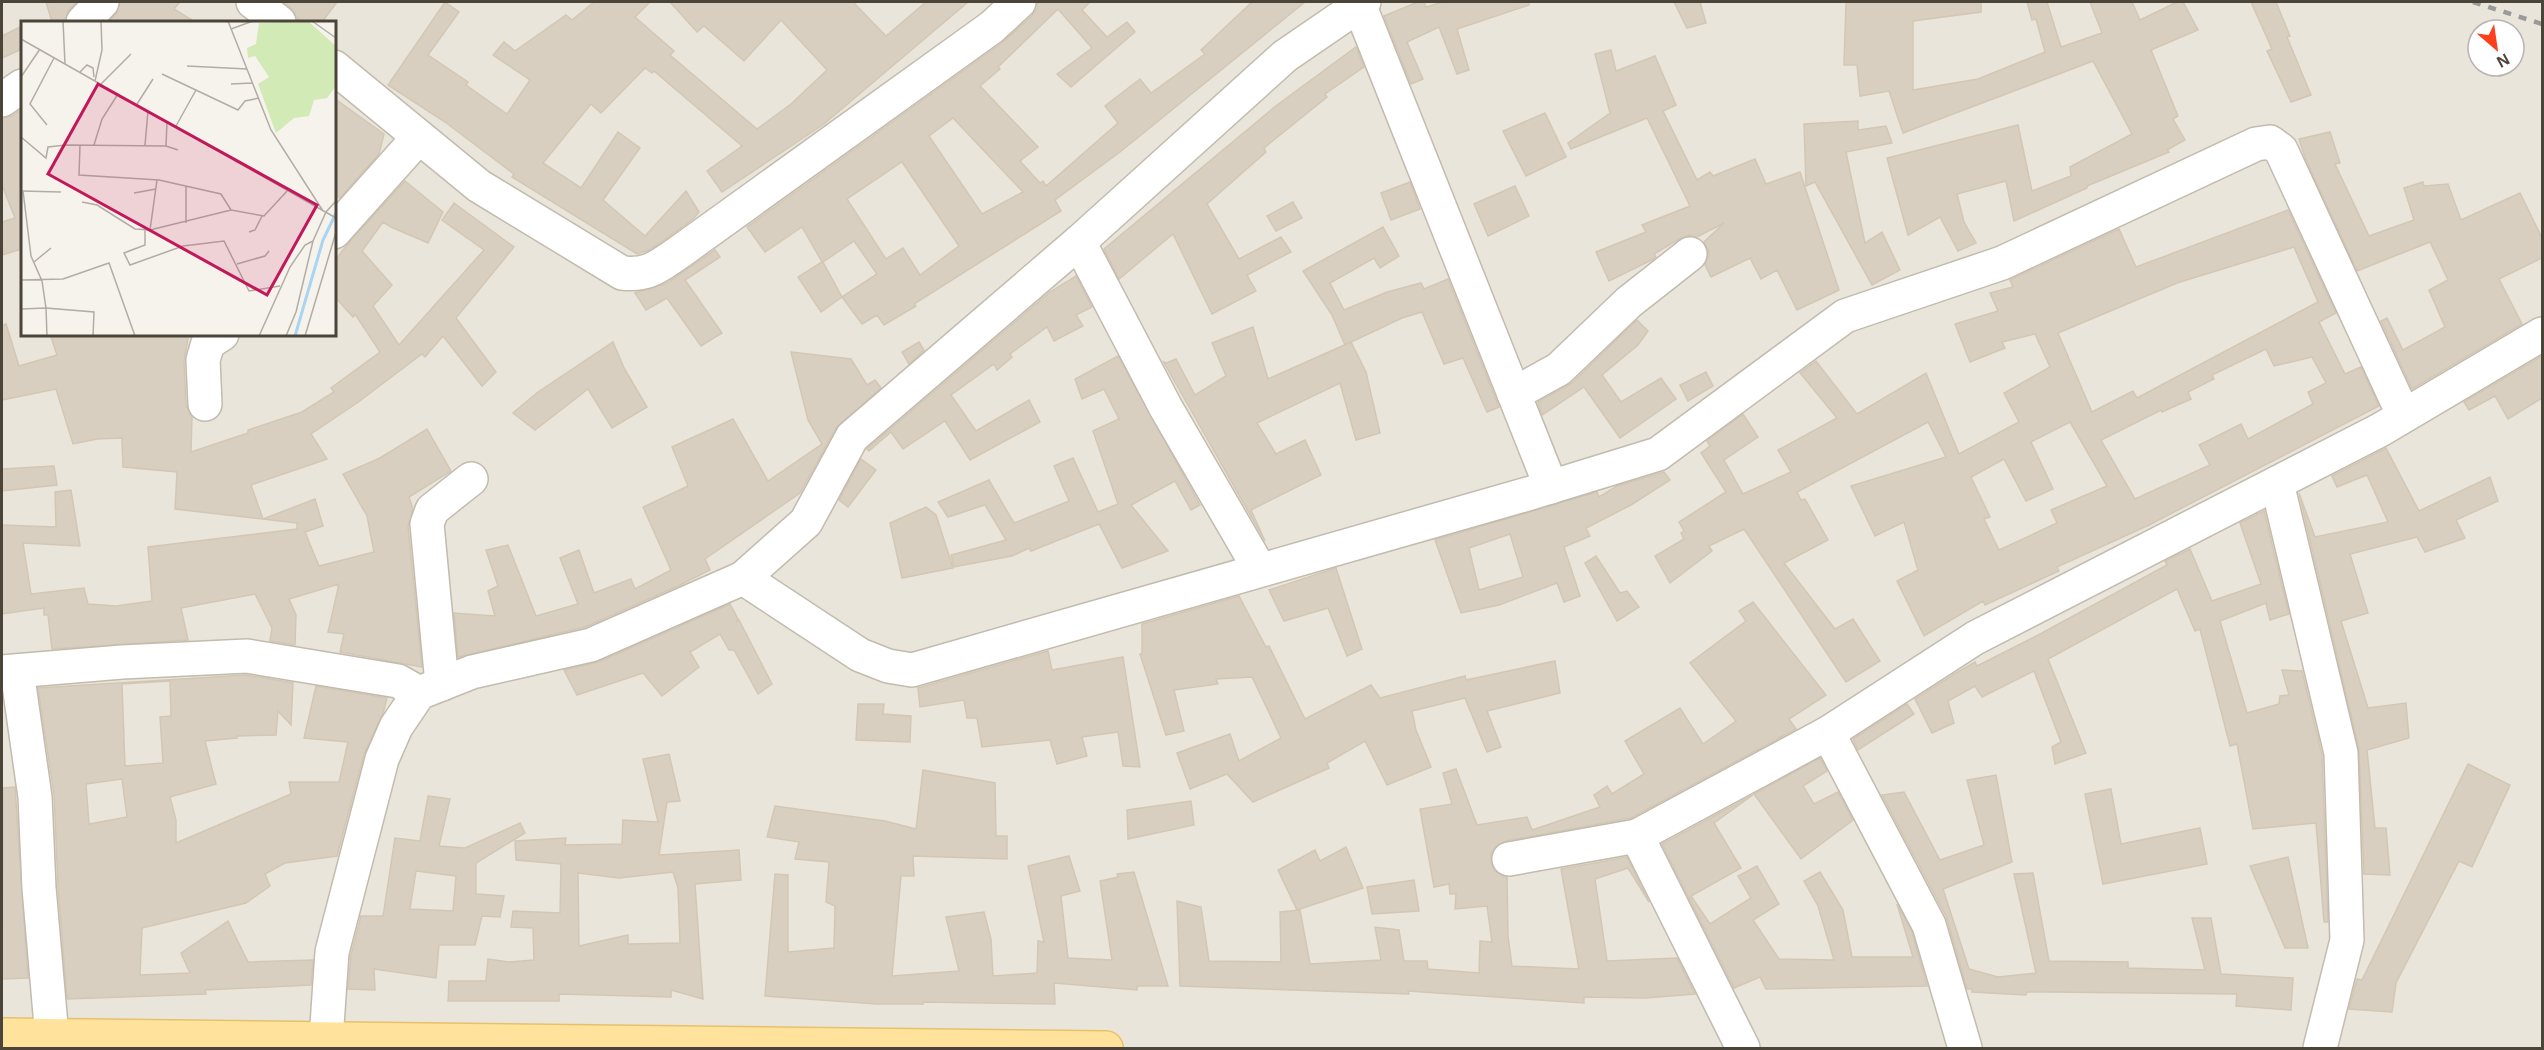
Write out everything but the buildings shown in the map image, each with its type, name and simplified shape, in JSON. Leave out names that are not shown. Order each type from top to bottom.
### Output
[{"type":"main road","points":[[11,1040],[52,1037],[114,1043],[326,1040],[1106,1048]]},
{"type":"street","points":[[84,21],[102,2]]},
{"type":"street","points":[[253,2],[278,21]]},
{"type":"street","points":[[336,69],[479,186],[622,273],[639,275],[652,270],[678,253],[992,27],[1019,2]]},
{"type":"street","points":[[326,1040],[332,952],[382,759],[396,727],[430,688],[472,672],[591,645],[743,578],[806,522],[852,437],[1079,242],[1285,56],[1361,3],[1551,487]]},
{"type":"street","points":[[2,100],[21,87]]},
{"type":"street","points":[[336,230],[419,137]]},
{"type":"street","points":[[743,578],[860,655],[888,666],[912,670],[1551,487],[1658,454],[1845,316],[2002,263],[2256,144],[2270,142],[2281,150],[2403,414]]},
{"type":"street","points":[[1079,242],[1166,408],[1260,570]]},
{"type":"street","points":[[1514,394],[1559,369],[1629,302],[1690,254]]},
{"type":"street","points":[[1509,858],[1637,836],[1828,733],[1975,638],[2380,430],[2403,414],[2542,334]]},
{"type":"street","points":[[205,404],[203,360],[208,343],[219,336]]},
{"type":"street","points":[[430,688],[428,524],[432,510],[471,479]]},
{"type":"street","points":[[2277,483],[2341,753],[2347,940],[2320,1048]]},
{"type":"street","points":[[52,1037],[39,888],[35,797],[9,672],[122,662],[247,656],[430,688]]},
{"type":"street","points":[[1828,733],[1929,925],[1965,1048]]},
{"type":"street","points":[[1637,836],[1743,1048]]},
{"type":"shaded area","points":[[2,2],[2542,2],[2542,1048],[2,1048]]},
{"type":"railway","points":[[2473,2],[2542,24]]}]
